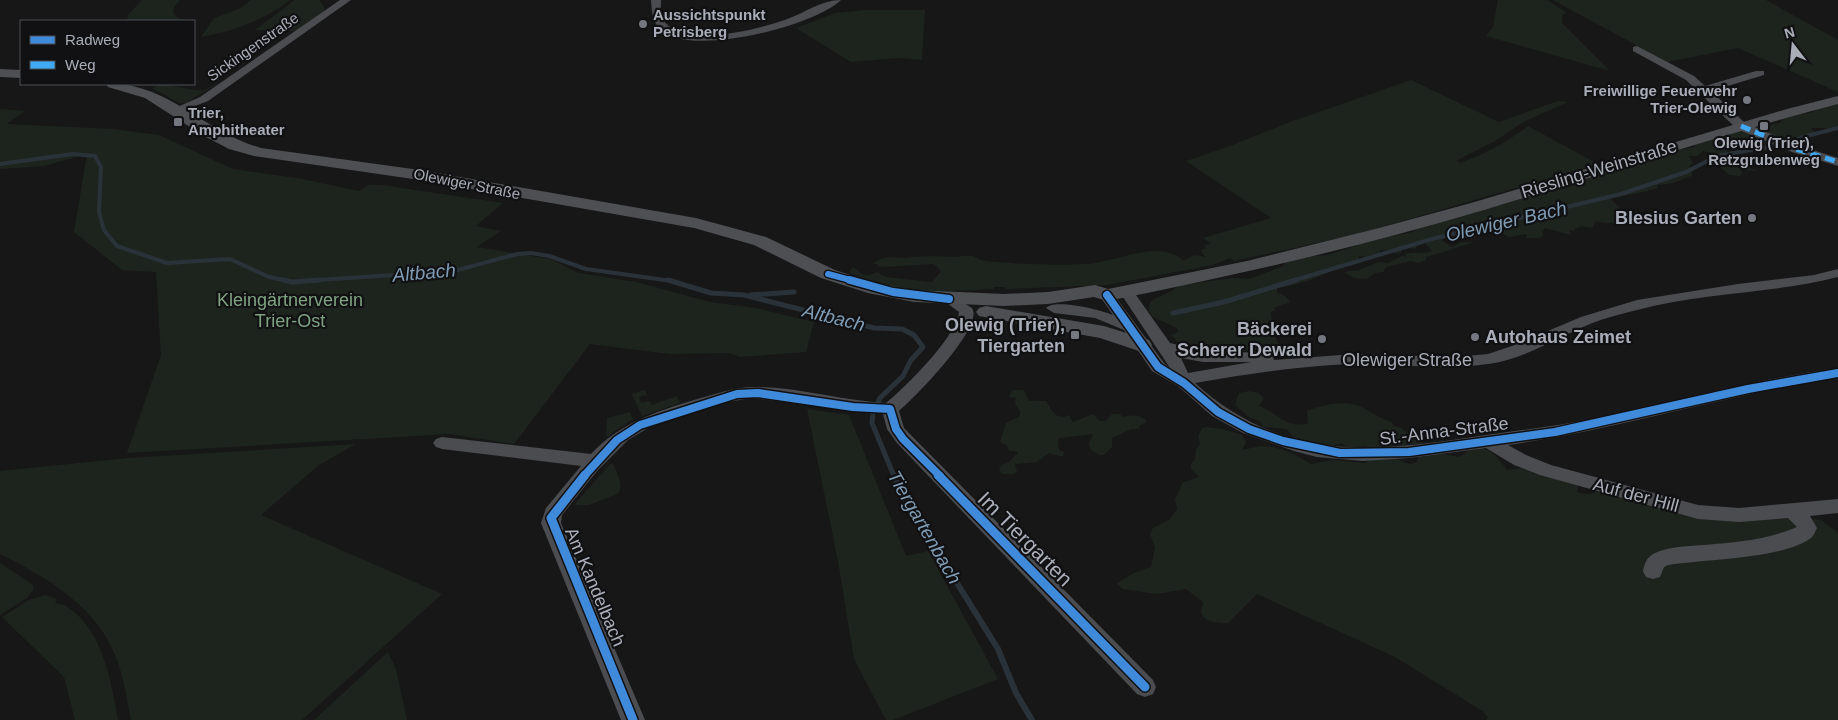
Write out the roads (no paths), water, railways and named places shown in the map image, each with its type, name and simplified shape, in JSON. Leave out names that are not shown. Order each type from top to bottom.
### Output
[{"type":"main road","points":[[0,73],[20,74]]},
{"type":"main road","name":"Olewiger Straße","points":[[116,85],[150,95],[235,146],[260,153],[420,175],[696,223],[760,241],[828,274],[843,284],[870,295],[908,304],[976,312],[1054,308],[1104,300],[1117,293]]},
{"type":"main road","name":"Riesling-Weinstraße","points":[[1117,293],[1282,259],[1413,225],[1741,126],[1838,100]]},
{"type":"main road","name":"Olewiger Straße","points":[[828,274],[893,292],[948,299],[1032,300],[1095,292],[1117,293]]},
{"type":"main road","points":[[976,312],[1104,332],[1142,345]]},
{"type":"street","points":[[656,0],[654,9],[656,20],[664,30],[677,35],[699,37],[736,34],[773,27],[803,17],[836,0]]},
{"type":"street","name":"Sickingenstraße","points":[[174,111],[204,99],[337,2]]},
{"type":"street","points":[[1637,49],[1682,73],[1741,126],[1796,149],[1838,162]]},
{"type":"street","points":[[1703,90],[1760,74]]},
{"type":"street","name":"Olewiger Straße","points":[[1180,380],[1284,363],[1354,359],[1456,362],[1488,359],[1518,350],[1586,320],[1637,305],[1738,288],[1822,278],[1838,273]]},
{"type":"street","points":[[1117,293],[1166,348],[1180,371],[1180,380]]},
{"type":"street","name":"St.-Anna-Straße","points":[[1117,293],[1129,327],[1162,372],[1180,380],[1214,410],[1246,427],[1294,445],[1344,454],[1399,454],[1488,442],[1601,423],[1751,387],[1838,373]]},
{"type":"street","points":[[879,409],[905,398],[958,336],[966,321],[976,312],[948,299]]},
{"type":"street","points":[[1054,308],[1105,316],[1129,327]]},
{"type":"street","points":[[1166,348],[1180,353],[1200,356],[1261,358],[1284,363]]},
{"type":"street","name":"Am Kandelbach","points":[[633,720],[551,523],[553,513],[596,461],[617,440],[640,425],[737,394],[758,392],[879,409]]},
{"type":"street","name":"Im Tiergarten","points":[[879,409],[903,439],[1101,639],[1145,687]]},
{"type":"street","name":"Auf der Hill","points":[[1488,442],[1520,460],[1546,470],[1690,510],[1739,515],[1838,506]]},
{"type":"street","points":[[442,443],[596,461]]},
{"type":"street","points":[[1653,571],[1654,563],[1662,558],[1735,551],[1790,539],[1805,532],[1806,528],[1804,522],[1791,510]]},
{"type":"waterway","name":"Olewiger Bach","points":[[1292,281],[1432,239],[1621,194],[1686,172],[1717,156],[1790,143],[1803,137],[1838,128]]},
{"type":"waterway","name":"Altbach","points":[[0,164],[73,154],[95,156],[101,167],[99,212],[104,230],[117,246],[167,263],[230,259],[269,277],[289,281]]},
{"type":"waterway","name":"Altbach","points":[[302,281],[454,271],[517,254],[531,253],[549,256],[586,269],[671,281]]},
{"type":"waterway","name":"Altbach","points":[[283,280],[292,282],[320,280]]},
{"type":"waterway","name":"Olewiger Bach","points":[[1173,313],[1224,302],[1296,280]]},
{"type":"waterway","name":"Altbach","points":[[671,281],[711,293],[744,295],[874,328],[902,329],[914,335],[923,347],[911,360],[903,376],[880,398],[873,413],[872,423],[894,476]]},
{"type":"waterway","name":"Olewiger Bach","points":[[750,295],[794,292]]},
{"type":"waterway","name":"Tiergartenbach","points":[[894,475],[901,493],[998,649],[1016,693],[1032,720]]},
{"type":"place","name":"Aussichtspunkt Petrisberg","points":[[643,24]]},
{"type":"place","name":"Freiwillige Feuerwehr Trier-Olewig","points":[[1747,100]]},
{"type":"place","name":"Trier, Amphitheater","points":[[178,122]]},
{"type":"place","name":"Olewig (Trier), Retzgrubenweg","points":[[1764,126]]},
{"type":"place","name":"Blesius Garten","points":[[1752,218]]},
{"type":"place","name":"Olewig (Trier), Tiergarten","points":[[1075,335]]},
{"type":"place","name":"Autohaus Zeimet","points":[[1475,337]]},
{"type":"place","name":"Bäckerei Scherer Dewald","points":[[1322,339]]},
{"type":"park label","name":"Kleingärtnerverein Trier-Ost","points":[[290,310]]}]
